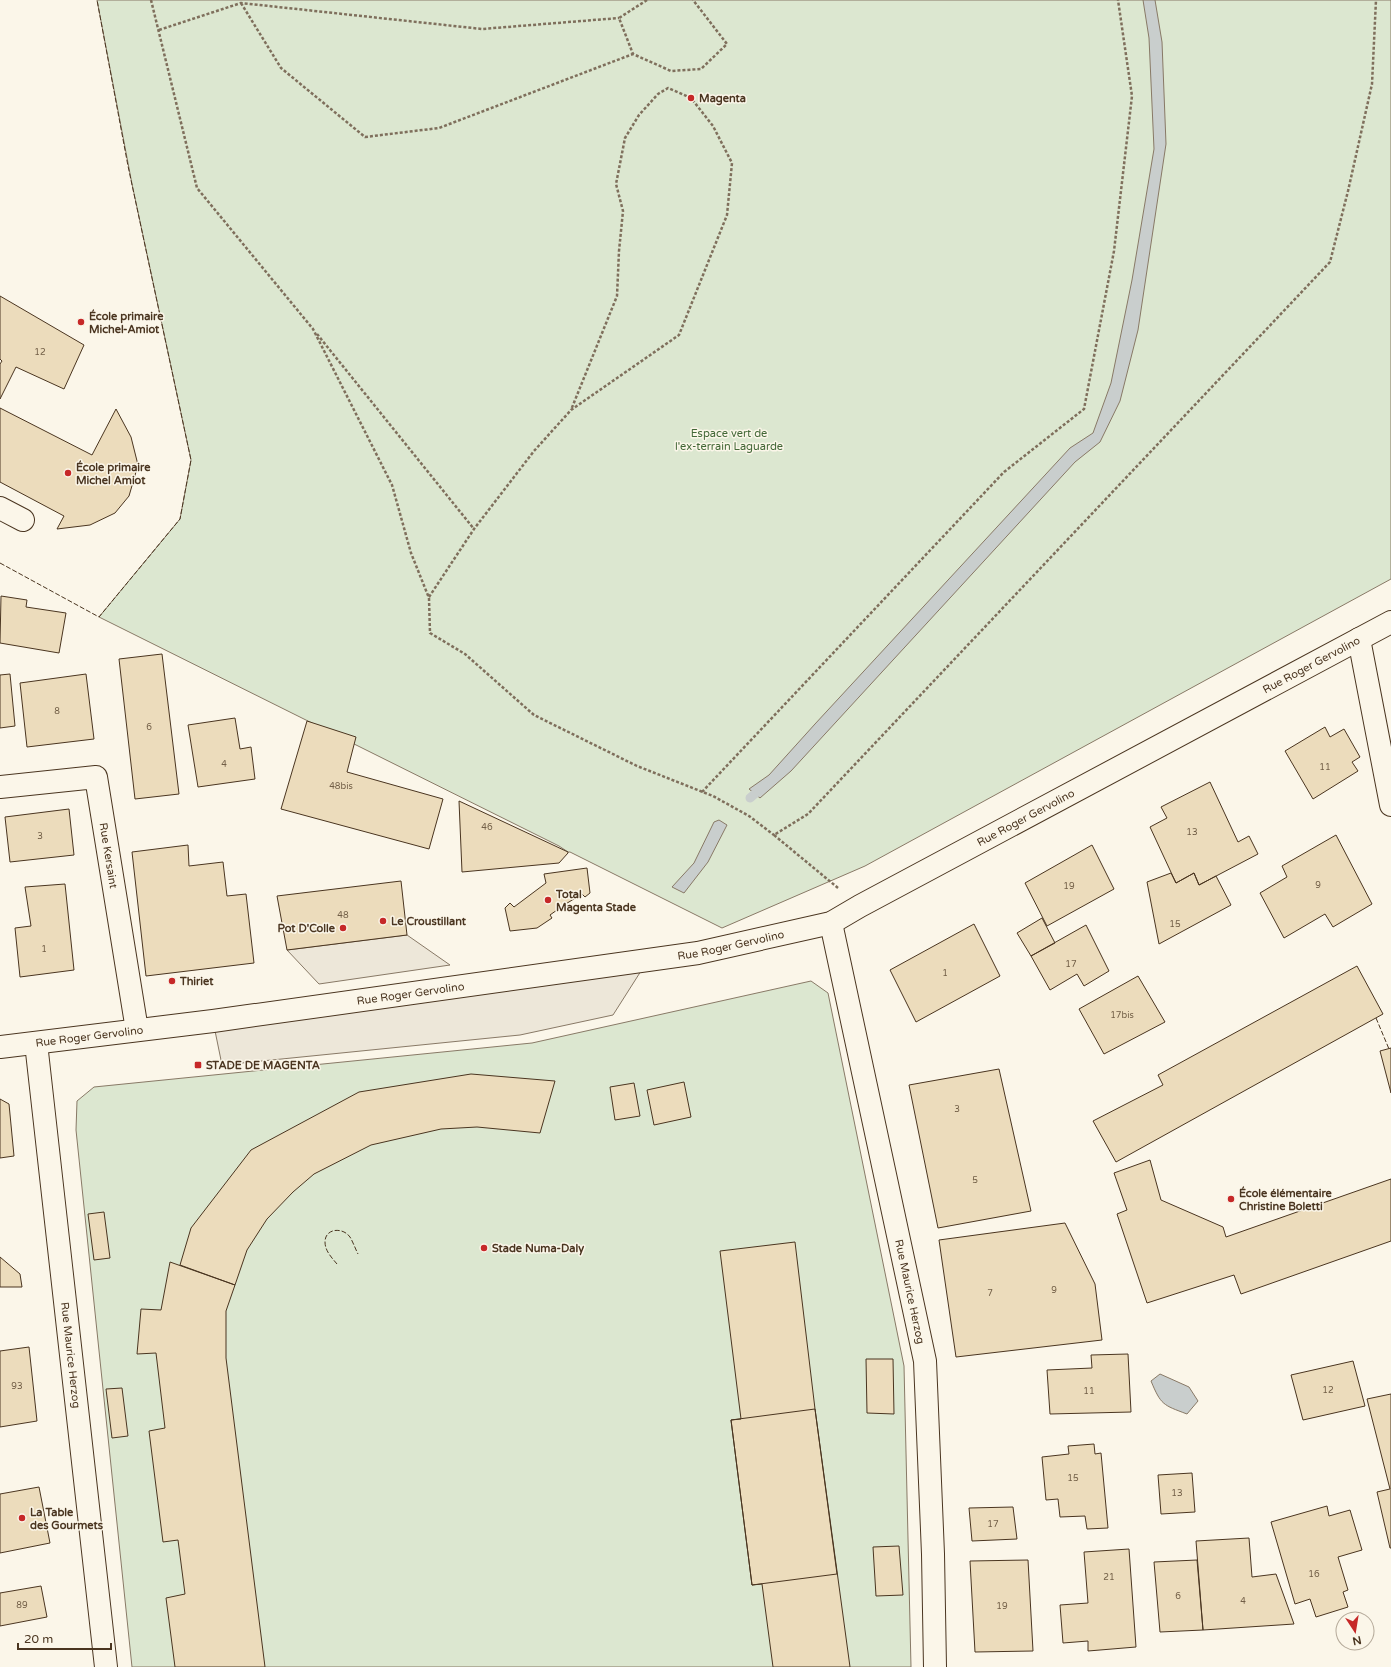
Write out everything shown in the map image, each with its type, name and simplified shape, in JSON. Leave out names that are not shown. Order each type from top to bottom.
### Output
[{"type":"main road","points":[[0,508],[23,520]]},
{"type":"main road","name":"Rue Roger Gervolino","points":[[0,1047],[220,1020],[698,953],[831,923],[860,906],[1391,622]]},
{"type":"main road","points":[[1359,639],[1391,805]]},
{"type":"main road","name":"Rue Kersaint","points":[[0,788],[96,777],[138,1030]]},
{"type":"main road","name":"Rue Maurice Herzog","points":[[831,923],[925,1361],[933,1554],[935,1667]]},
{"type":"main road","name":"Rue Maurice Herzog","points":[[36,1042],[106,1667]]},
{"type":"path","points":[[151,0],[198,188],[474,529]]},
{"type":"path","points":[[158,30],[241,3],[482,29],[620,18],[647,0]]},
{"type":"path","points":[[241,3],[281,68],[365,137],[439,128],[633,54],[671,71],[701,69],[727,44],[693,0]]},
{"type":"path","points":[[702,792],[1004,472],[1084,409],[1114,251],[1132,96],[1118,0]]},
{"type":"path","points":[[774,835],[808,814],[1330,262],[1348,192],[1372,84],[1376,0]]},
{"type":"path","points":[[620,18],[633,54]]},
{"type":"path","points":[[429,598],[474,529],[534,451],[571,410],[679,335],[727,215],[732,163],[713,126],[691,98],[668,88],[658,94],[639,115],[626,138],[616,184],[623,211],[617,296],[571,410]]},
{"type":"path","points":[[313,329],[392,485],[411,553],[429,598],[430,633],[465,654],[534,715],[637,766],[713,796],[749,816],[860,906]]},
{"type":"green space","name":"Espace vert de l'ex-terrain Laguarde","points":[[97,0],[1391,0],[1391,579],[865,866],[722,928],[99,617],[180,519],[191,460],[132,184]]},
{"type":"green space","name":"Stade Numa-Daly","points":[[811,981],[828,993],[904,1366],[911,1667],[132,1667],[76,1130],[77,1101],[94,1087],[532,1043]]},
{"type":"shaded area","points":[[1143,0],[1155,0],[1162,42],[1166,144],[1138,330],[1120,401],[1100,442],[1075,462],[791,771],[760,798],[749,789],[769,775],[1070,448],[1093,433],[1111,383],[1132,280],[1154,149],[1149,38]]},
{"type":"shaded area","points":[[719,820],[727,825],[708,862],[684,893],[672,887],[694,863],[714,822]]},
{"type":"shaded area","points":[[407,935],[450,965],[319,984],[287,950]]},
{"type":"shaded area","points":[[648,960],[613,1015],[520,1035],[222,1065],[213,1021]]},
{"type":"shaded area","points":[[1160,1374],[1189,1387],[1198,1401],[1187,1414],[1168,1406],[1160,1400],[1151,1381]]},
{"type":"building","points":[[0,296],[84,345],[64,389],[16,367],[0,399],[0,364],[2,361],[0,359]]},
{"type":"building","name":"École primaire Michel Amiot","points":[[0,408],[92,455],[116,409],[131,437],[138,465],[129,496],[115,513],[90,525],[57,529],[64,516],[0,482]]},
{"type":"building","points":[[1,596],[27,600],[26,607],[66,613],[59,653],[0,643]]},
{"type":"building","points":[[162,654],[179,794],[135,799],[119,659]]},
{"type":"building","points":[[10,674],[15,726],[0,728],[0,675]]},
{"type":"building","points":[[86,674],[94,739],[27,747],[20,683]]},
{"type":"building","points":[[235,718],[240,749],[251,747],[255,779],[198,787],[188,725]]},
{"type":"building","points":[[307,721],[356,737],[347,772],[443,799],[429,849],[281,809]]},
{"type":"building","points":[[1325,727],[1330,737],[1344,729],[1360,757],[1352,762],[1358,771],[1313,799],[1285,751]]},
{"type":"building","points":[[1210,782],[1238,842],[1249,836],[1258,854],[1199,885],[1194,873],[1176,883],[1150,827],[1167,818],[1161,807]]},
{"type":"building","points":[[459,801],[568,853],[559,863],[462,872]]},
{"type":"building","points":[[69,809],[74,855],[10,862],[5,817]]},
{"type":"building","points":[[1336,835],[1372,904],[1333,927],[1325,914],[1284,938],[1260,893],[1287,877],[1282,866]]},
{"type":"building","points":[[188,845],[189,866],[223,862],[227,896],[246,894],[254,963],[146,976],[132,852]]},
{"type":"building","points":[[1092,845],[1114,889],[1047,926],[1025,883]]},
{"type":"building","name":"Total Magenta Stade","points":[[587,868],[590,893],[585,897],[582,894],[564,905],[550,915],[552,918],[537,928],[510,931],[505,908],[510,903],[514,907],[546,883],[544,874]]},
{"type":"building","points":[[1171,873],[1176,883],[1194,873],[1199,885],[1216,876],[1231,905],[1159,944],[1147,882]]},
{"type":"building","points":[[401,881],[407,935],[287,950],[277,896]]},
{"type":"building","points":[[65,884],[74,970],[20,977],[15,928],[31,926],[25,887]]},
{"type":"building","points":[[1042,918],[1055,943],[1031,956],[1017,933]]},
{"type":"building","points":[[974,924],[1000,976],[916,1022],[890,970]]},
{"type":"building","points":[[1086,925],[1109,971],[1084,986],[1077,974],[1050,990],[1031,956]]},
{"type":"building","points":[[1357,966],[1383,1014],[1116,1162],[1093,1121],[1163,1085],[1158,1075]]},
{"type":"building","points":[[1138,976],[1165,1022],[1104,1054],[1079,1009]]},
{"type":"building","points":[[1391,1048],[1391,1093],[1380,1051]]},
{"type":"building","points":[[999,1069],[1031,1211],[938,1228],[909,1085]]},
{"type":"building","points":[[471,1074],[555,1081],[540,1133],[477,1127],[441,1129],[371,1145],[314,1174],[293,1192],[267,1219],[247,1250],[235,1285],[180,1265],[191,1228],[251,1150],[359,1092]]},
{"type":"building","points":[[684,1082],[691,1117],[654,1125],[647,1090]]},
{"type":"building","points":[[634,1083],[640,1116],[615,1120],[610,1087]]},
{"type":"building","points":[[0,1099],[9,1104],[14,1156],[0,1158]]},
{"type":"building","points":[[1150,1160],[1161,1200],[1223,1227],[1226,1237],[1391,1179],[1391,1241],[1241,1294],[1234,1275],[1147,1303],[1117,1214],[1127,1210],[1114,1173]]},
{"type":"building","points":[[104,1212],[110,1258],[94,1260],[88,1214]]},
{"type":"building","points":[[1065,1223],[1095,1284],[1102,1340],[956,1357],[939,1240]]},
{"type":"building","points":[[795,1242],[815,1409],[850,1667],[773,1667],[762,1584],[752,1585],[731,1420],[741,1419],[720,1251]]},
{"type":"building","points":[[0,1257],[20,1274],[22,1287],[0,1287]]},
{"type":"building","points":[[170,1262],[235,1285],[226,1311],[226,1358],[265,1667],[175,1667],[166,1598],[185,1594],[178,1540],[163,1542],[149,1431],[165,1428],[156,1353],[137,1354],[141,1309],[161,1310]]},
{"type":"building","points":[[29,1347],[37,1421],[0,1427],[0,1351]]},
{"type":"building","points":[[1128,1354],[1131,1412],[1050,1414],[1047,1370],[1092,1368],[1091,1355]]},
{"type":"building","points":[[866,1359],[893,1359],[894,1414],[867,1413]]},
{"type":"building","points":[[1353,1361],[1365,1406],[1303,1420],[1291,1375]]},
{"type":"building","points":[[122,1388],[128,1436],[112,1438],[106,1389]]},
{"type":"building","points":[[1391,1394],[1390,1548],[1377,1492],[1390,1489],[1367,1399]]},
{"type":"building","points":[[815,1409],[837,1574],[752,1585],[731,1420]]},
{"type":"building","points":[[1094,1444],[1095,1454],[1101,1453],[1108,1528],[1087,1529],[1085,1516],[1060,1517],[1058,1499],[1046,1500],[1042,1457],[1069,1454],[1068,1446]]},
{"type":"building","points":[[1192,1473],[1195,1512],[1161,1514],[1158,1475]]},
{"type":"building","name":"La Table des Gourmets","points":[[39,1487],[50,1543],[0,1553],[0,1494]]},
{"type":"building","points":[[1327,1506],[1329,1516],[1350,1510],[1362,1550],[1338,1557],[1348,1590],[1343,1592],[1348,1607],[1316,1617],[1310,1599],[1295,1604],[1271,1522]]},
{"type":"building","points":[[1013,1507],[1017,1539],[972,1541],[969,1508]]},
{"type":"building","points":[[1249,1538],[1252,1577],[1276,1574],[1294,1624],[1203,1630],[1196,1541]]},
{"type":"building","points":[[899,1546],[903,1595],[876,1596],[873,1547]]},
{"type":"building","points":[[1129,1549],[1136,1647],[1088,1651],[1088,1641],[1063,1643],[1060,1605],[1088,1603],[1084,1552]]},
{"type":"building","points":[[1028,1560],[1033,1651],[975,1652],[970,1561]]},
{"type":"building","points":[[1197,1560],[1203,1630],[1160,1632],[1154,1562]]},
{"type":"building","points":[[41,1586],[47,1617],[0,1626],[0,1593]]},
{"type":"waterway","points":[[750,798],[764,786]]},
{"type":"fence","points":[[0,563],[99,617],[180,519],[191,460],[128,166],[97,0]]},
{"type":"fence","points":[[1376,1018],[1389,1049]]},
{"type":"fence","points":[[337,1264],[329,1254],[325,1245],[326,1237],[335,1230],[339,1230],[350,1237],[358,1254]]},
{"type":"place","name":"Magenta","points":[[691,98]]},
{"type":"place","name":"École primaire Michel-Amiot","points":[[81,322]]},
{"type":"place","name":"École primaire Michel Amiot","points":[[68,473]]},
{"type":"place","name":"Total Magenta Stade","points":[[548,900]]},
{"type":"place","name":"Le Croustillant","points":[[383,921]]},
{"type":"place","name":"Pot D'Colle","points":[[343,928]]},
{"type":"place","name":"Thiriet","points":[[172,981]]},
{"type":"place","name":"STADE DE MAGENTA","points":[[198,1065]]},
{"type":"place","name":"École élémentaire Christine Boletti","points":[[1231,1199]]},
{"type":"place","name":"Stade Numa-Daly","points":[[484,1248]]},
{"type":"place","name":"La Table des Gourmets","points":[[22,1518]]}]
